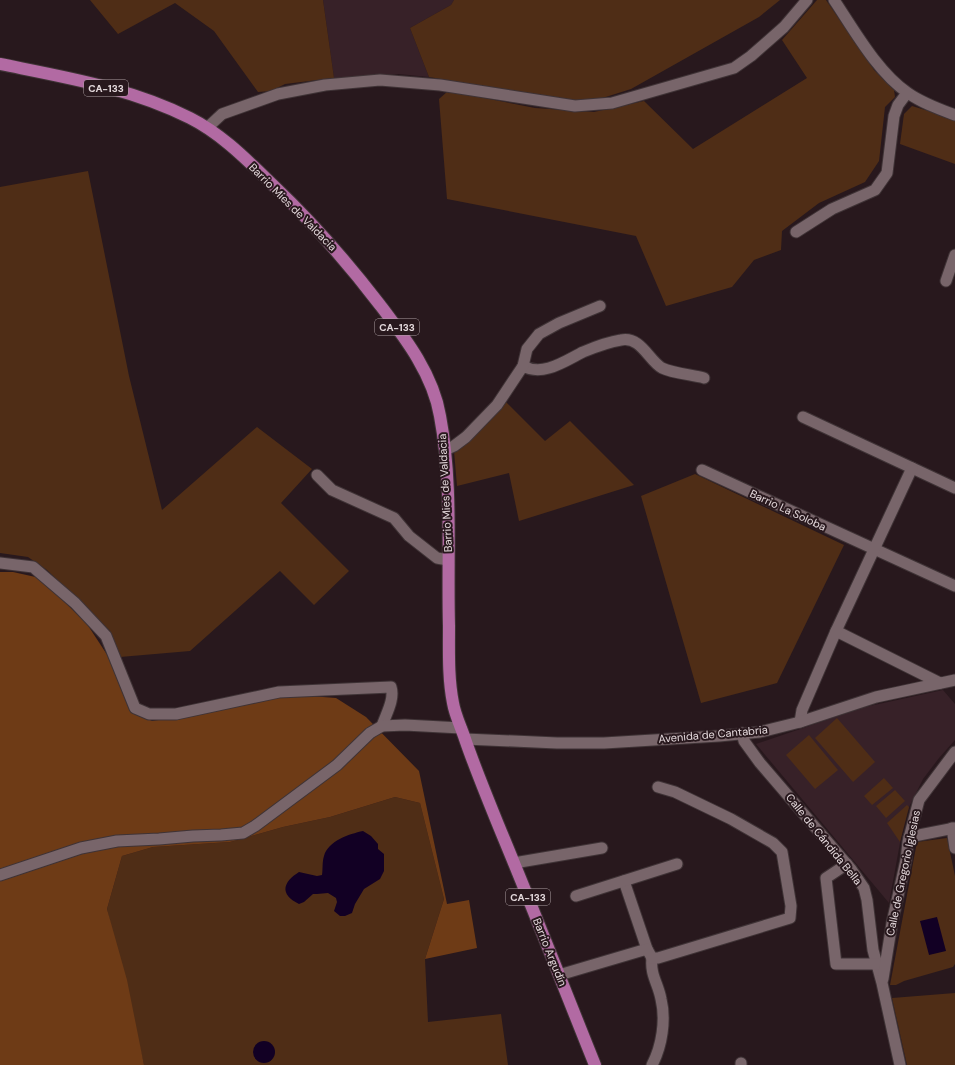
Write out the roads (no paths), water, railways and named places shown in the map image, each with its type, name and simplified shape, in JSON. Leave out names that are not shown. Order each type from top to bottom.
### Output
[{"type":"main road","name":"CA-133","points":[[0,64],[64,77],[130,94],[192,119],[207,128]]},
{"type":"main road","name":"Barrio Mies de Valdacia","points":[[207,128],[227,143],[304,214],[351,267],[397,327],[414,352],[430,383],[439,411],[446,450],[450,670],[453,702],[463,734]]},
{"type":"main road","name":"Barrio Argudín","points":[[463,734],[595,1065]]},
{"type":"street","points":[[207,128],[222,114],[278,94],[325,85],[380,80],[440,85],[575,106],[612,103],[734,68],[752,56],[784,27],[807,0]]},
{"type":"street","points":[[834,0],[886,75],[907,93],[931,106],[955,115]]},
{"type":"street","points":[[796,232],[832,209],[875,190],[887,173],[894,116],[898,105],[907,93]]},
{"type":"street","points":[[946,281],[955,255]]},
{"type":"street","points":[[446,450],[466,437],[497,405],[523,366],[527,348],[539,334],[559,323],[600,306]]},
{"type":"street","points":[[523,366],[529,369],[541,370],[554,366],[601,345],[622,339],[631,340],[642,348],[662,368],[704,378]]},
{"type":"street","points":[[803,417],[955,488]]},
{"type":"street","points":[[800,722],[802,710],[836,631],[912,468]]},
{"type":"street","name":"Barrio La Soloba","points":[[702,470],[955,586]]},
{"type":"street","points":[[316,475],[332,490],[394,518],[409,536],[437,558],[448,560]]},
{"type":"street","points":[[0,563],[33,567],[75,603],[106,636],[135,708],[149,714],[176,714],[279,692],[391,687],[393,693],[382,726],[370,733],[337,765],[255,826],[242,833],[117,841],[81,848],[0,875]]},
{"type":"street","points":[[836,631],[940,683]]},
{"type":"street","name":"Avenida de Cantabria","points":[[382,726],[405,725],[463,734],[557,743],[604,743],[719,736],[760,732],[800,722],[870,699],[955,680]]},
{"type":"street","name":"Calle de Cándida Bella","points":[[742,733],[744,741],[760,763],[847,864],[864,888],[870,915],[872,944],[900,1065]]},
{"type":"street","name":"Calle de Gregorio Iglesias","points":[[882,983],[892,923],[906,860],[909,837],[919,800],[955,752]]},
{"type":"street","points":[[559,975],[649,953],[658,958],[790,918],[791,906],[782,852],[773,843],[731,819],[675,792],[658,787]]},
{"type":"street","points":[[909,837],[953,828],[955,848]]},
{"type":"street","points":[[514,863],[602,848]]},
{"type":"street","points":[[576,896],[677,864]]},
{"type":"street","points":[[847,864],[826,878],[836,964],[877,964]]},
{"type":"street","points":[[624,880],[649,953],[651,968],[662,999],[662,1036],[656,1059],[652,1065]]},
{"type":"street","points":[[872,944],[882,936],[892,923]]}]
